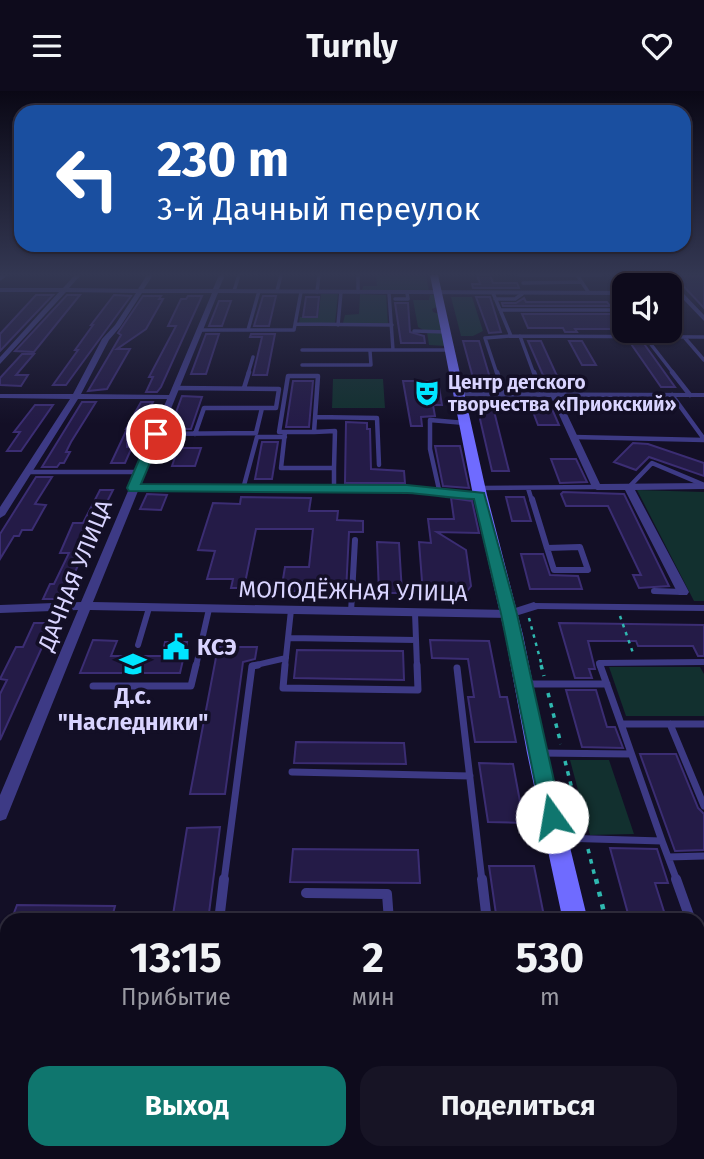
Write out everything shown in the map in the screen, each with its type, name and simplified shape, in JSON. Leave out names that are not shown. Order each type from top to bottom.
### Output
[{"type":"main road","points":[[444,325],[479,492],[525,684],[537,753],[574,913]]},
{"type":"street","points":[[0,362],[35,325]]},
{"type":"street","points":[[0,515],[76,396],[106,339],[119,325]]},
{"type":"street","name":"ДАЧНАЯ УЛИЦА","points":[[1,810],[201,325]]},
{"type":"street","points":[[0,396],[173,393]]},
{"type":"street","points":[[459,394],[704,395]]},
{"type":"street","points":[[554,394],[597,487],[704,485]]},
{"type":"street","points":[[629,487],[683,592]]},
{"type":"street","points":[[133,488],[430,490],[440,494],[479,492]]},
{"type":"street","name":"МОЛОДЁЖНАЯ УЛИЦА","points":[[0,609],[84,606],[509,614],[531,607],[704,608]]},
{"type":"lane","points":[[248,330],[249,325]]},
{"type":"lane","points":[[199,330],[294,330],[296,325]]},
{"type":"lane","points":[[331,325],[391,325],[393,350]]},
{"type":"lane","points":[[506,325],[511,336]]},
{"type":"lane","points":[[566,330],[570,337]]},
{"type":"lane","points":[[392,331],[402,331]]},
{"type":"lane","points":[[414,331],[446,332]]},
{"type":"lane","points":[[520,336],[542,394]]},
{"type":"lane","points":[[685,338],[704,337]]},
{"type":"lane","points":[[504,394],[485,338],[612,338]]},
{"type":"lane","points":[[685,338],[704,360]]},
{"type":"lane","points":[[650,343],[690,395]]},
{"type":"lane","points":[[302,350],[449,350]]},
{"type":"lane","points":[[302,365],[371,365],[370,351]]},
{"type":"lane","points":[[244,388],[253,357]]},
{"type":"lane","points":[[485,363],[493,363]]},
{"type":"lane","points":[[285,434],[279,432],[288,376],[318,376],[314,432]]},
{"type":"lane","points":[[173,393],[244,388],[279,389],[276,408],[204,408],[195,434]]},
{"type":"lane","points":[[672,395],[704,440]]},
{"type":"lane","points":[[156,434],[256,433],[261,408]]},
{"type":"lane","points":[[316,418],[377,418],[379,465]]},
{"type":"lane","points":[[334,489],[336,418]]},
{"type":"lane","points":[[440,494],[430,449],[430,420],[465,423]]},
{"type":"lane","points":[[243,489],[257,437],[335,431]]},
{"type":"lane","points":[[285,434],[281,468],[334,468]]},
{"type":"lane","points":[[574,437],[704,440]]},
{"type":"lane","points":[[629,487],[652,463],[704,485]]},
{"type":"lane","points":[[28,472],[140,472]]},
{"type":"lane","points":[[479,492],[597,487]]},
{"type":"lane","points":[[528,488],[547,548],[554,570],[588,570],[580,547],[547,548]]},
{"type":"lane","points":[[351,612],[355,540]]},
{"type":"lane","points":[[654,591],[683,592]]},
{"type":"lane","points":[[138,645],[149,608]]},
{"type":"lane","points":[[93,686],[191,686],[209,609]]},
{"type":"lane","points":[[291,611],[283,688],[418,690],[415,613]]},
{"type":"lane","points":[[288,638],[416,640]]},
{"type":"lane","points":[[220,913],[252,666],[286,658]]},
{"type":"lane","points":[[688,913],[599,663],[704,662]]},
{"type":"lane","points":[[457,668],[486,913]]},
{"type":"lane","points":[[525,684],[607,684]]},
{"type":"lane","points":[[621,724],[704,724]]},
{"type":"lane","points":[[670,724],[704,806]]},
{"type":"lane","points":[[537,753],[631,754]]},
{"type":"lane","points":[[292,772],[470,776]]},
{"type":"lane","points":[[557,838],[662,841]]},
{"type":"lane","points":[[668,857],[704,856]]},
{"type":"lane","points":[[306,893],[387,894],[388,913]]},
{"type":"path","points":[[531,607],[546,684],[604,913]]},
{"type":"path","points":[[616,607],[636,663]]},
{"type":"green space","points":[[418,325],[441,325],[446,346],[429,345],[427,332]]},
{"type":"green space","points":[[458,325],[481,325],[483,331],[473,336],[461,336]]},
{"type":"green space","points":[[333,379],[383,379],[385,408],[332,408]]},
{"type":"green space","points":[[637,490],[704,492],[704,601],[694,601]]},
{"type":"green space","points":[[609,667],[700,667],[704,674],[704,716],[626,716]]},
{"type":"green space","points":[[570,760],[609,760],[634,834],[590,835]]},
{"type":"building","points":[[8,325],[25,325],[0,351],[0,334]]},
{"type":"building","points":[[39,325],[56,325],[34,352],[15,351]]},
{"type":"building","points":[[91,325],[110,325],[66,385],[53,385],[78,350],[75,350]]},
{"type":"building","points":[[124,325],[148,325],[117,349],[130,349],[107,389],[88,391],[121,335],[118,333]]},
{"type":"building","points":[[189,325],[161,387],[157,392],[146,392],[153,377],[149,377],[176,326],[168,326]]},
{"type":"building","points":[[398,325],[410,325],[410,332],[424,336],[425,343],[401,343]]},
{"type":"building","points":[[486,325],[499,325],[501,332],[489,333]]},
{"type":"building","points":[[527,325],[612,325],[612,329],[575,329],[577,332],[565,332],[563,328],[528,328]]},
{"type":"building","points":[[206,334],[219,334],[206,374],[191,374]]},
{"type":"building","points":[[251,334],[275,334],[267,375],[253,375],[262,337],[250,337]]},
{"type":"building","points":[[463,341],[479,341],[493,388],[476,389]]},
{"type":"building","points":[[528,341],[541,341],[563,389],[549,389]]},
{"type":"building","points":[[569,341],[582,341],[596,365],[582,365]]},
{"type":"building","points":[[630,343],[643,343],[675,387],[661,387]]},
{"type":"building","points":[[22,354],[34,354],[16,375],[28,375],[21,386],[0,385],[0,378]]},
{"type":"building","points":[[293,381],[313,381],[309,427],[286,427]]},
{"type":"building","points":[[403,381],[438,381],[442,405],[433,405],[435,416],[421,417],[422,426],[411,426]]},
{"type":"building","points":[[182,396],[202,397],[191,429],[170,429]]},
{"type":"building","points":[[479,399],[491,399],[509,471],[492,471],[477,406],[481,406]]},
{"type":"building","points":[[529,401],[549,402],[559,425],[538,425]]},
{"type":"building","points":[[82,402],[96,402],[71,442],[66,452],[70,452],[64,463],[57,467],[42,467]]},
{"type":"building","points":[[141,402],[153,402],[140,429],[126,429]]},
{"type":"building","points":[[35,405],[53,405],[21,451],[7,451],[20,432],[14,432]]},
{"type":"building","points":[[346,422],[367,423],[367,429],[370,429],[371,469],[404,471],[405,483],[345,483]]},
{"type":"building","points":[[127,429],[127,447],[132,447],[125,463],[111,463]]},
{"type":"building","points":[[262,442],[278,442],[272,479],[255,479]]},
{"type":"building","points":[[633,443],[648,444],[704,463],[704,476],[649,457],[636,470],[614,462]]},
{"type":"building","points":[[435,446],[460,446],[469,488],[443,486]]},
{"type":"building","points":[[178,448],[201,448],[195,466],[172,466]]},
{"type":"building","points":[[551,459],[576,459],[587,482],[560,483]]},
{"type":"building","points":[[36,477],[52,477],[35,504],[46,505],[32,530],[22,530],[19,536],[14,536],[0,559],[0,534]]},
{"type":"building","points":[[100,490],[113,490],[77,561],[80,561],[63,599],[43,599],[50,584],[54,584],[69,553],[60,553],[73,523],[83,523]]},
{"type":"building","points":[[147,494],[167,495],[161,510],[140,509]]},
{"type":"building","points":[[561,494],[624,494],[669,586],[639,588],[633,575],[641,575],[608,506],[566,506]]},
{"type":"building","points":[[241,497],[311,498],[309,511],[338,511],[337,520],[363,521],[363,532],[349,532],[346,592],[281,591],[285,567],[309,567],[313,529],[256,529],[244,588],[231,588],[233,579],[207,579],[215,551],[198,550],[213,503],[240,504]]},
{"type":"building","points":[[506,497],[524,497],[531,521],[512,521]]},
{"type":"building","points":[[451,498],[472,501],[479,533],[437,532],[466,550],[471,586],[464,595],[423,594],[419,542],[431,543],[428,519],[454,519]]},
{"type":"building","points":[[377,542],[399,543],[402,593],[379,593]]},
{"type":"building","points":[[521,554],[543,554],[550,575],[578,576],[582,589],[530,589]]},
{"type":"building","points":[[34,623],[53,623],[0,740],[0,694],[7,680],[0,679],[16,647],[23,647]]},
{"type":"building","points":[[559,623],[704,625],[704,656],[698,656],[693,646],[638,646],[636,641],[588,641],[595,669],[589,669],[592,678],[575,678]]},
{"type":"building","name":"Д.с. \"Наследники\"","points":[[93,640],[117,641],[111,656],[162,656],[165,642],[187,642],[180,673],[80,673]]},
{"type":"building","points":[[430,640],[489,641],[500,697],[507,697],[516,742],[475,742],[468,697],[474,697],[468,659],[432,658]]},
{"type":"building","points":[[218,647],[257,647],[255,659],[243,662],[225,794],[190,794]]},
{"type":"building","points":[[297,650],[403,651],[404,680],[294,678]]},
{"type":"building","points":[[566,690],[596,690],[607,727],[615,727],[623,748],[582,747]]},
{"type":"building","points":[[296,742],[404,743],[406,764],[294,763]]},
{"type":"building","points":[[640,754],[676,754],[698,808],[704,814],[704,850],[675,851]]},
{"type":"building","points":[[479,763],[513,764],[524,823],[488,822]]},
{"type":"building","points":[[220,827],[209,913],[173,913],[187,828]]},
{"type":"building","points":[[610,848],[657,849],[668,883],[655,883],[664,913],[628,913]]},
{"type":"building","points":[[293,849],[418,850],[420,883],[290,882]]},
{"type":"building","points":[[489,866],[534,866],[543,913],[496,913]]},
{"type":"building","points":[[17,905],[115,906],[113,913],[14,913]]},
{"type":"place","name":"Центр детского творчества «Приокский»","points":[[427,393]]},
{"type":"place","name":"КСЭ","points":[[176,647]]},
{"type":"place","name":"Д.с. \"Наследники\"","points":[[133,664]]},
{"type":"route","points":[[156,434],[133,488],[407,489],[430,490],[440,494],[480,495],[525,684],[552,817]]}]
